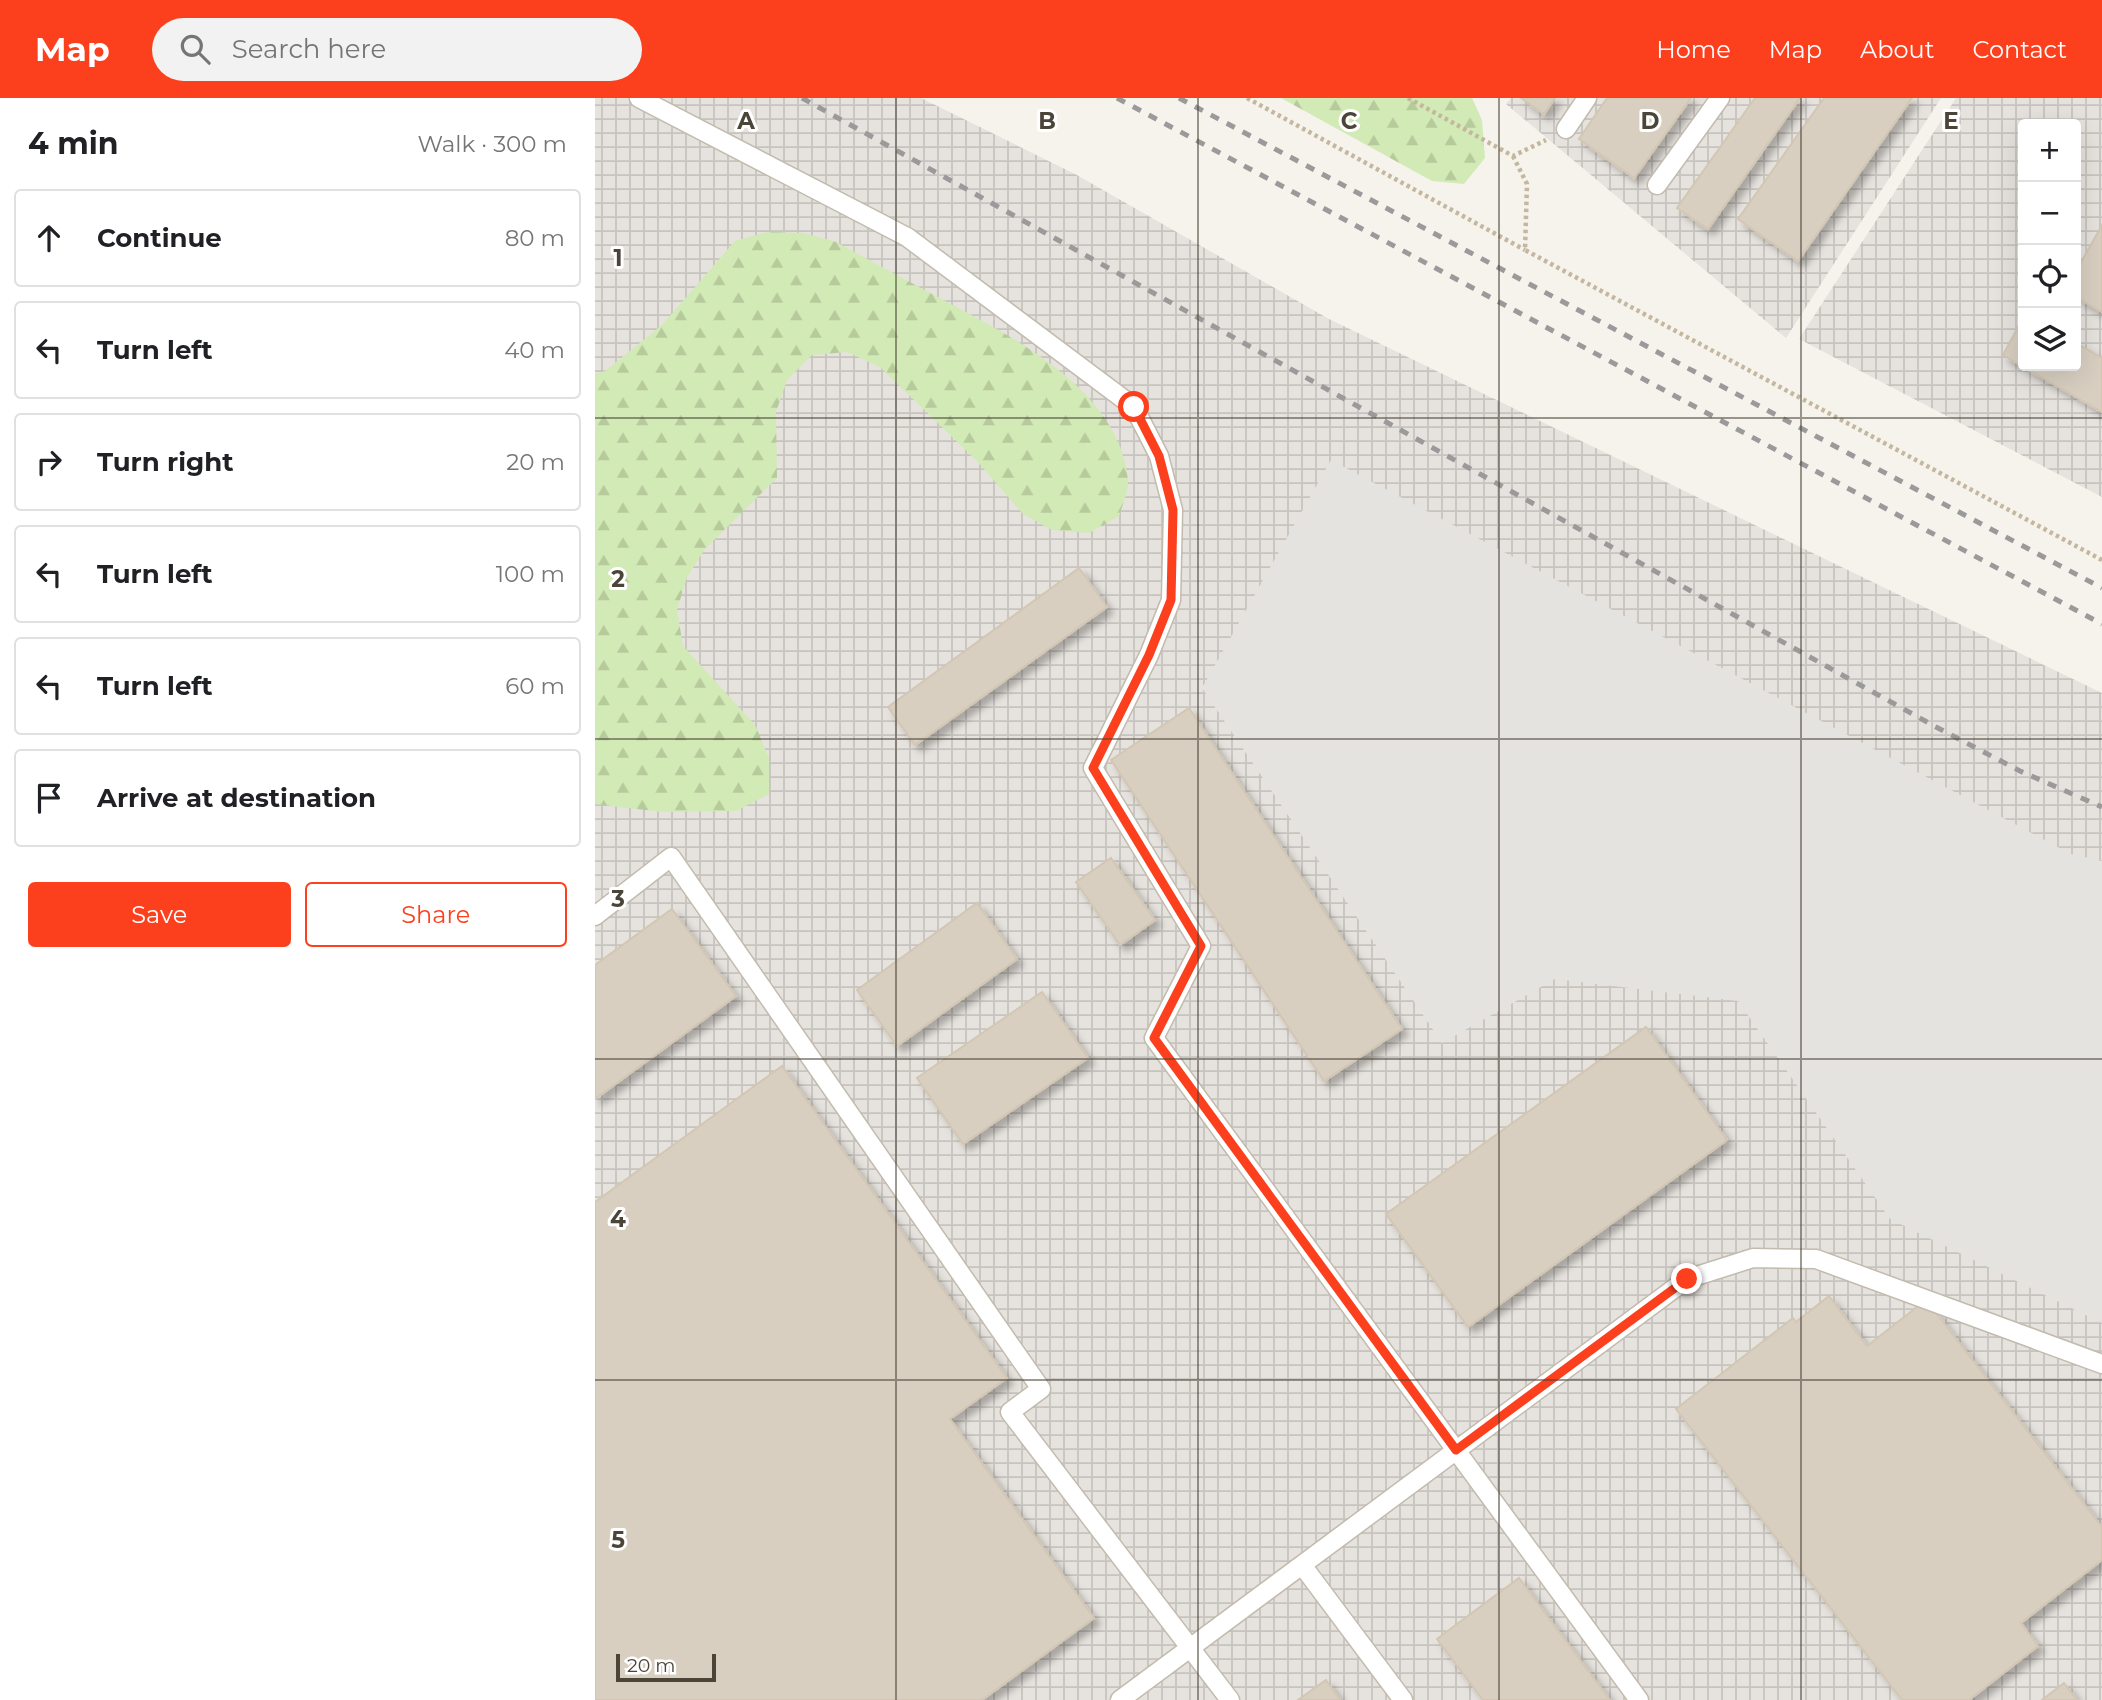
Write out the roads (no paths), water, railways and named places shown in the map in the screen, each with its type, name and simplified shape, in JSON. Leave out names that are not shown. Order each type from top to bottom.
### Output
[{"type":"lane","points":[[639,98],[907,237],[1134,407],[1159,456],[1173,510],[1171,600],[1149,655],[1093,768],[1201,946],[1154,1038],[1639,1700]]},
{"type":"lane","points":[[1566,130],[1587,98]]},
{"type":"lane","points":[[1657,185],[1720,98]]},
{"type":"lane","points":[[595,916],[671,858],[1041,1389],[1010,1412],[1230,1700]]},
{"type":"lane","points":[[1120,1700],[1687,1279],[1753,1258],[1817,1259],[2102,1364]]},
{"type":"lane","points":[[1303,1564],[1403,1700]]},
{"type":"railway","points":[[802,98],[1936,727],[2020,771],[2102,807]]},
{"type":"railway","points":[[1117,98],[2102,624]]},
{"type":"railway","points":[[1179,98],[2102,588]]}]
